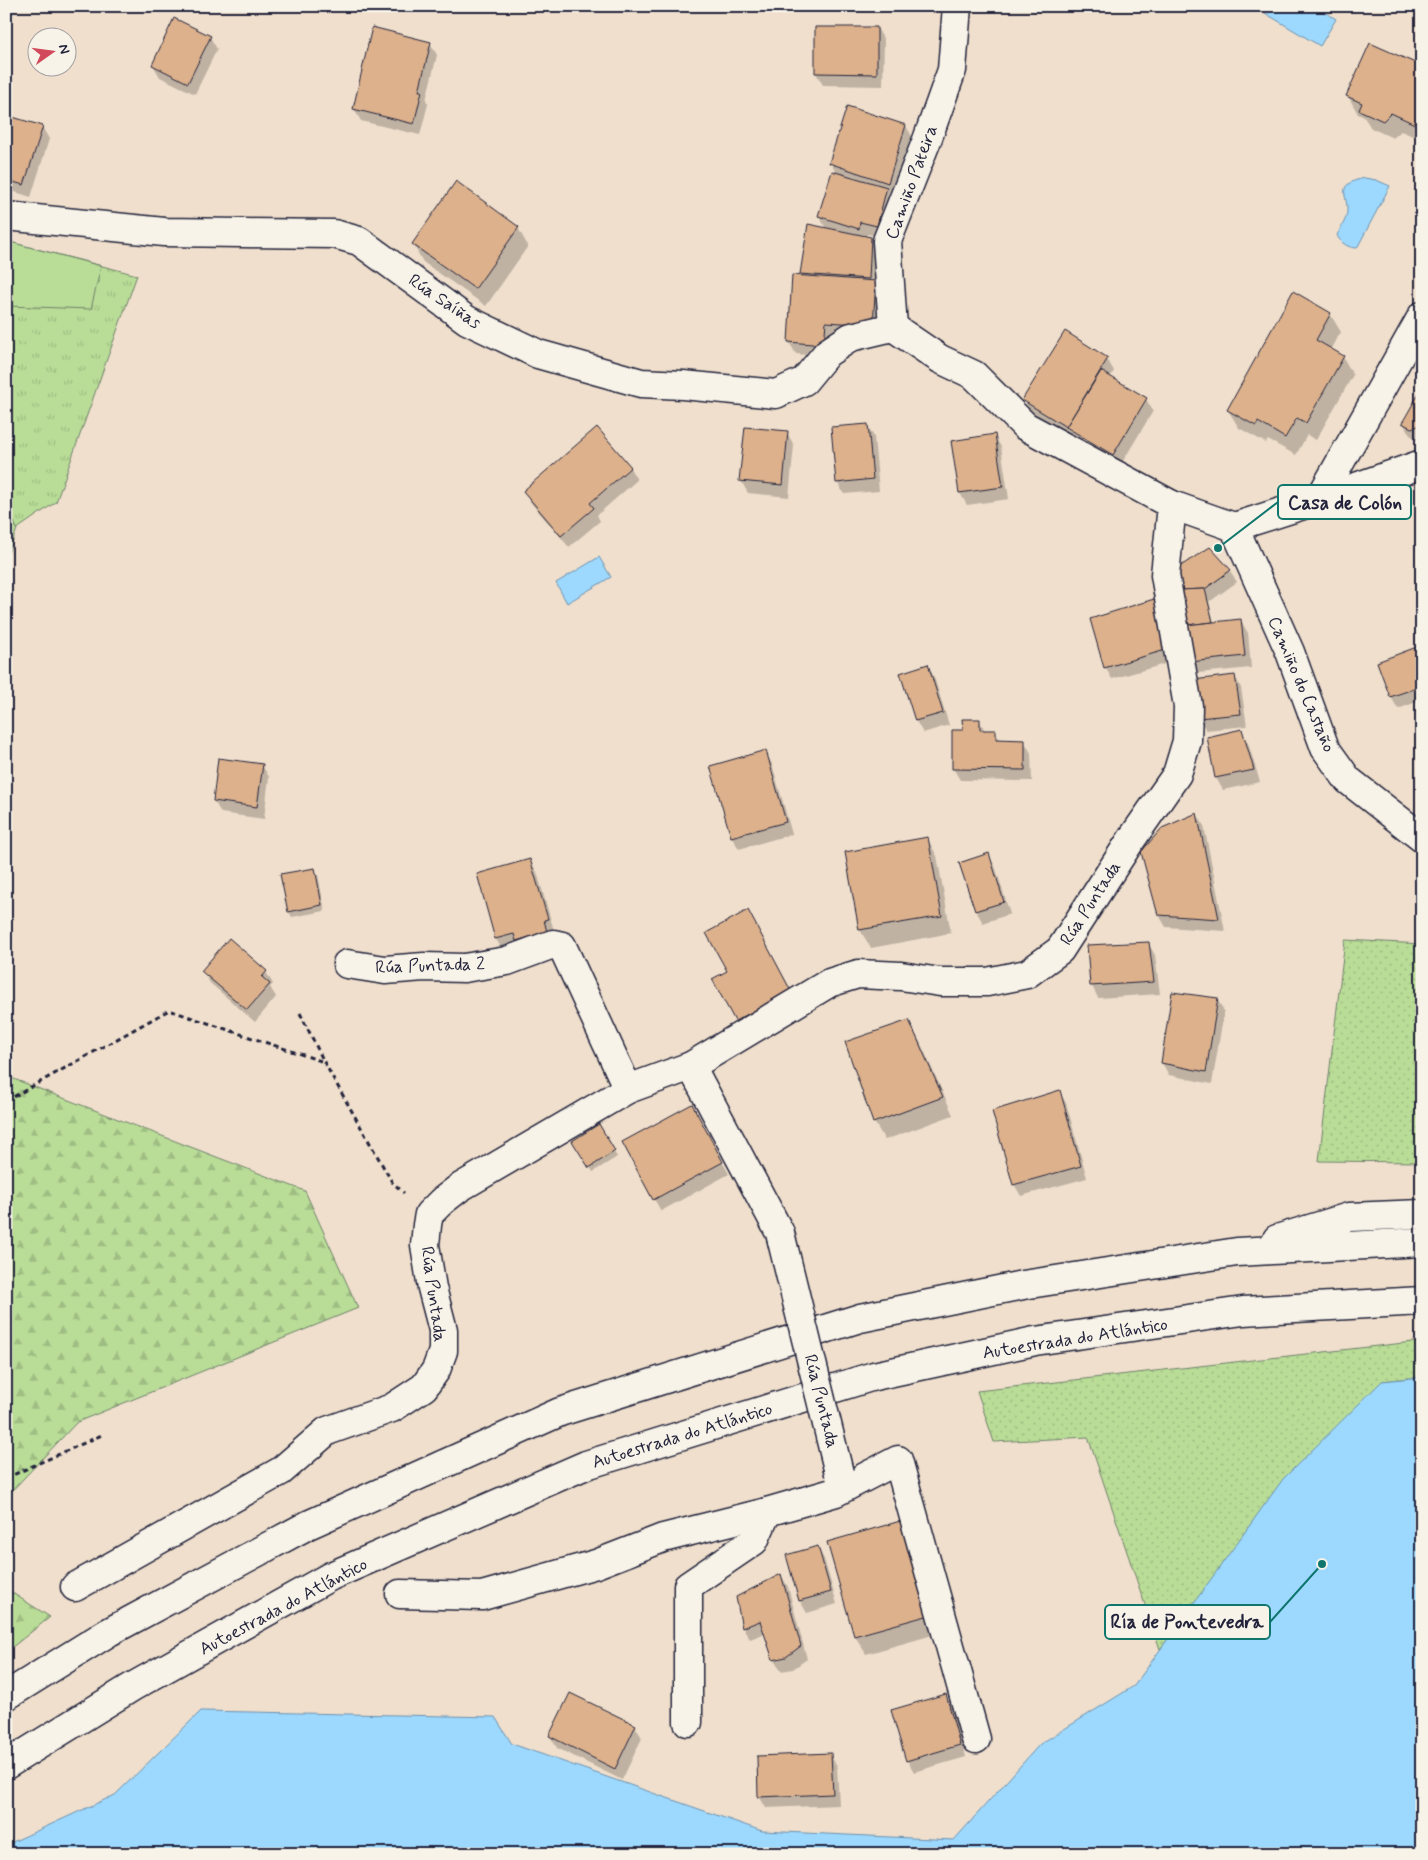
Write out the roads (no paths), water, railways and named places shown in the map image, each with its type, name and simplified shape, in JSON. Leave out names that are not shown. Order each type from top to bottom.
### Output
[{"type":"main road","name":"Camiño Pateira","points":[[893,327],[887,241],[927,140],[952,70],[957,6]]},
{"type":"main road","name":"Rúa Saíñas","points":[[6,216],[164,232],[334,234],[359,241],[467,320],[538,354],[641,383],[776,394],[804,381],[828,353],[851,337],[893,327]]},
{"type":"main road","points":[[1319,500],[1422,316]]},
{"type":"main road","points":[[893,327],[940,360],[974,375],[1025,426],[1172,505],[1234,527],[1422,464]]},
{"type":"main road","name":"Rúa Puntada","points":[[75,1587],[281,1471],[327,1431],[392,1408],[424,1387],[436,1370],[443,1351],[443,1330],[432,1288],[425,1245],[429,1214],[459,1188],[628,1089],[691,1066],[830,984],[858,974],[901,976],[940,982],[987,982],[1027,974],[1060,950],[1133,837],[1177,774],[1188,741],[1188,706],[1166,575],[1172,505]]},
{"type":"main road","name":"Camiño do Castaño","points":[[1234,527],[1290,652],[1325,748],[1348,780],[1422,838]]},
{"type":"main road","name":"Rúa Puntada 2","points":[[347,964],[385,970],[424,967],[464,968],[507,961],[553,944],[562,946],[628,1089]]},
{"type":"main road","name":"Rúa Puntada","points":[[691,1066],[780,1233],[837,1482]]},
{"type":"main road","points":[[1237,1252],[1349,1217],[1422,1214]]},
{"type":"main road","points":[[6,1696],[110,1632],[308,1525],[560,1412],[860,1318],[1023,1285],[1237,1252],[1422,1242]]},
{"type":"main road","name":"Autoestrada do Atlántico","points":[[6,1765],[132,1687],[332,1576],[586,1465],[874,1376],[1034,1341],[1243,1311],[1422,1301]]},
{"type":"main road","points":[[400,1594],[482,1596],[596,1564],[663,1538],[766,1512],[837,1482],[898,1460],[976,1739]]},
{"type":"main road","points":[[688,1722],[688,1586],[754,1541],[766,1512]]},
{"type":"water","points":[[1269,6],[1314,6],[1336,19],[1320,46],[1265,13]]},
{"type":"water","points":[[1365,178],[1390,186],[1357,248],[1354,248],[1343,243],[1337,235],[1346,217],[1345,188],[1354,181]]},
{"type":"water","points":[[599,557],[611,577],[567,603],[556,583]]},
{"type":"water","points":[[1422,1377],[1422,1854],[6,1854],[6,1845],[115,1795],[201,1711],[495,1717],[512,1744],[762,1831],[954,1840],[1040,1744],[1134,1686],[1283,1479],[1382,1381]]},
{"type":"place","name":"Casa de Colón","points":[[1218,548]]},
{"type":"place","name":"Ría de Pontevedra","points":[[1322,1564]]}]
